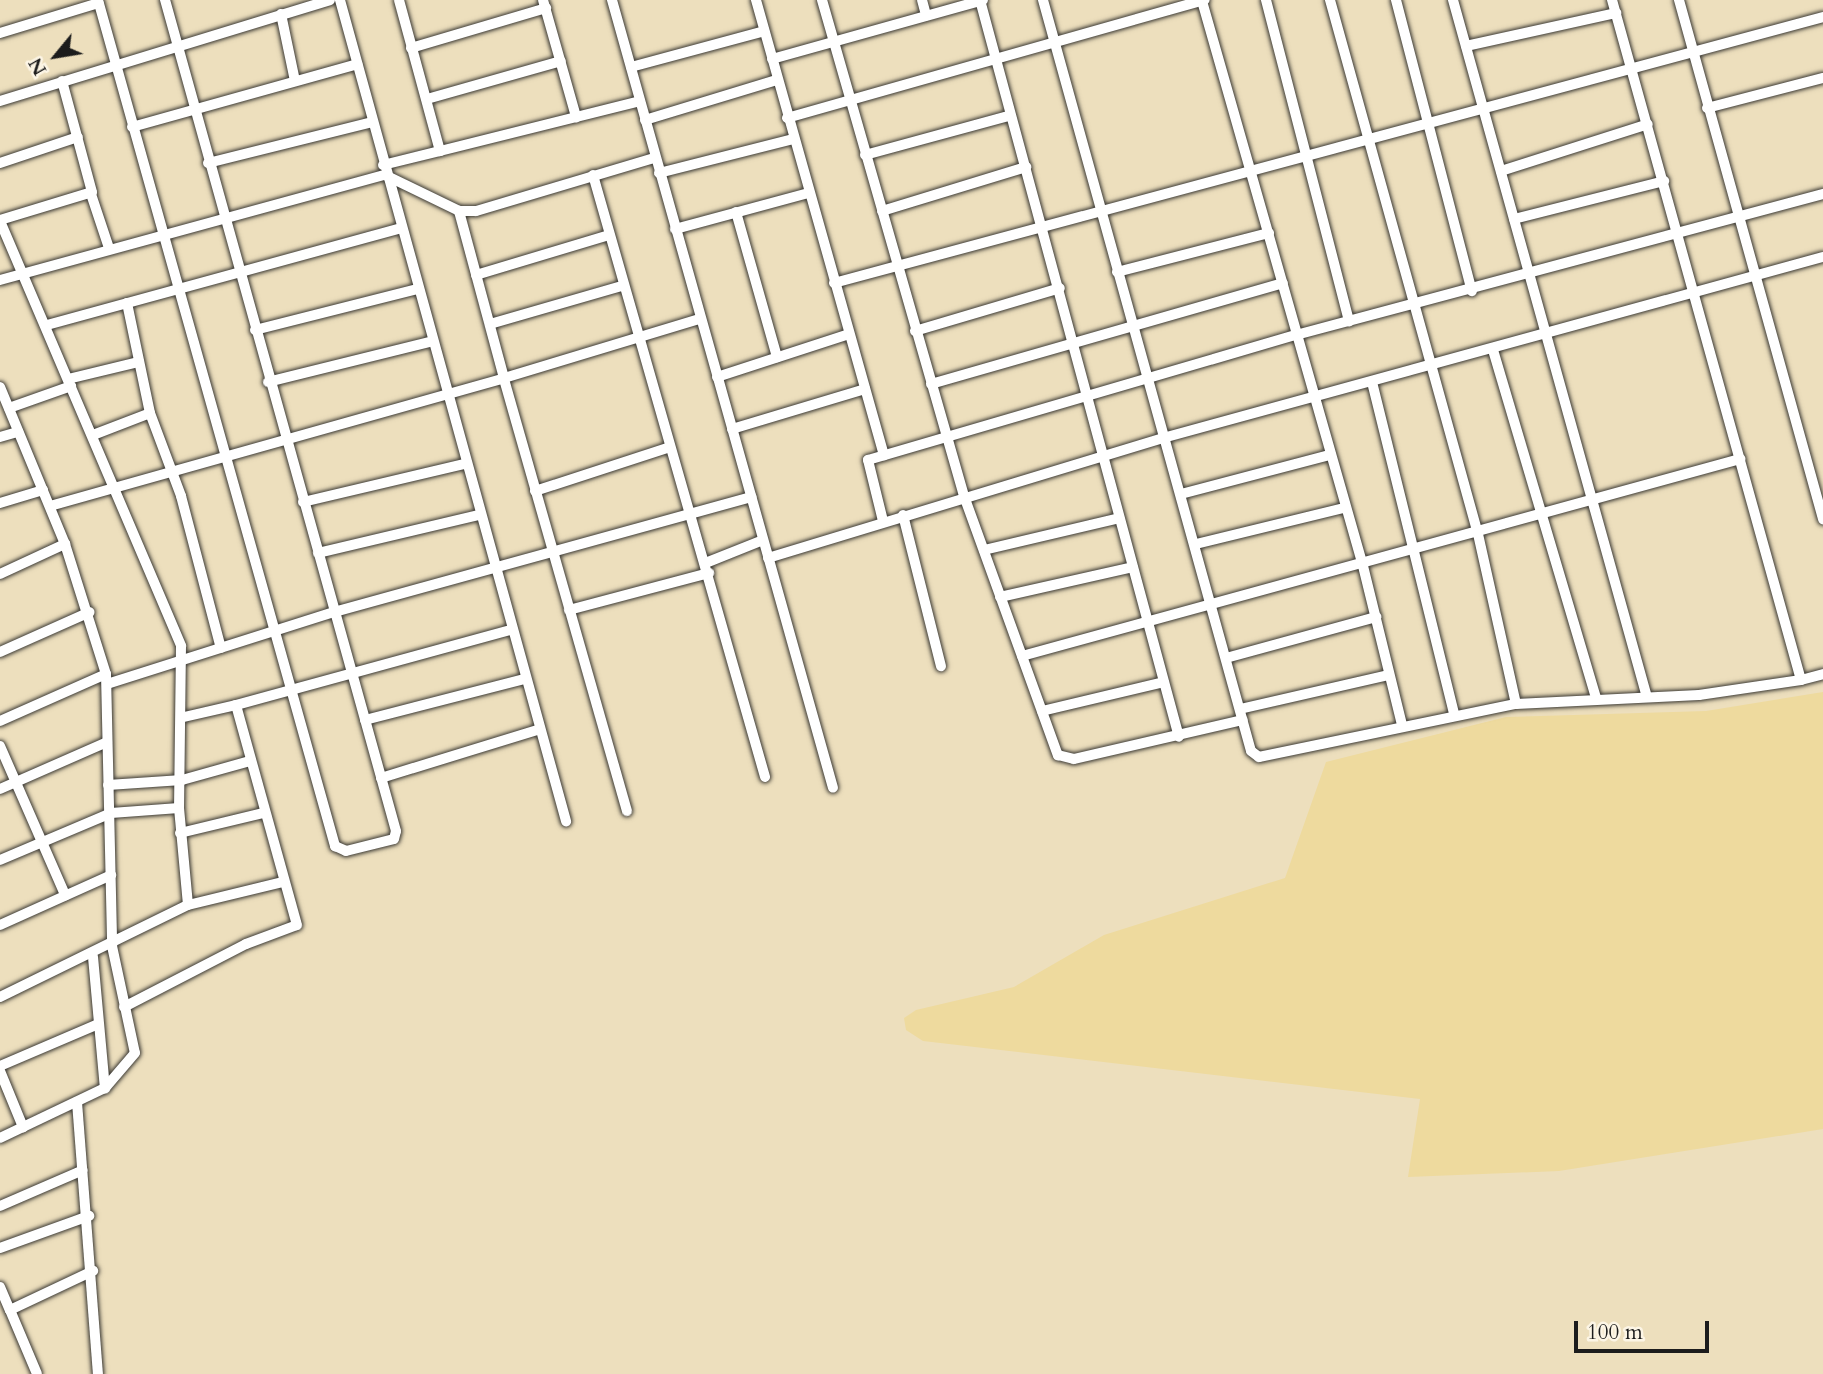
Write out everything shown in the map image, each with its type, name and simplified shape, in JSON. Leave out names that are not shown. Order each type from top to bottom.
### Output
[{"type":"street","points":[[0,33],[98,2],[161,233],[179,289],[222,458],[277,630],[338,851],[397,836],[268,382],[241,271],[222,217],[192,110],[165,0]]},
{"type":"street","points":[[0,101],[330,0]]},
{"type":"street","points":[[340,0],[444,395],[566,821]]},
{"type":"street","points":[[399,0],[440,151]]},
{"type":"street","points":[[612,0],[654,158],[833,788]]},
{"type":"street","points":[[757,0],[808,193],[884,455]]},
{"type":"street","points":[[822,0],[964,496],[1056,751],[1068,759],[1179,737],[1244,720]]},
{"type":"street","points":[[922,0],[926,15]]},
{"type":"street","points":[[772,59],[981,0],[1009,116],[1044,226],[1102,456],[1179,737]]},
{"type":"street","points":[[1043,0],[1052,43],[1098,211],[1196,544],[1251,751],[1259,757],[1454,713],[1516,704],[1647,697],[1801,680],[1823,674]]},
{"type":"street","points":[[1266,0],[1309,153],[1349,321]]},
{"type":"street","points":[[1330,0],[1478,534],[1516,704]]},
{"type":"street","points":[[1395,0],[1472,291]]},
{"type":"street","points":[[1453,0],[1647,697]]},
{"type":"street","points":[[1612,0],[1680,234],[1801,680]]},
{"type":"street","points":[[1679,0],[1691,52],[1823,519]]},
{"type":"street","points":[[788,118],[1204,1],[1344,508],[1363,566],[1402,724]]},
{"type":"street","points":[[411,48],[545,4],[576,117]]},
{"type":"street","points":[[1466,46],[1616,13]]},
{"type":"street","points":[[281,14],[295,81]]},
{"type":"street","points":[[834,283],[1309,153],[1484,111],[1823,17]]},
{"type":"street","points":[[631,67],[764,31]]},
{"type":"street","points":[[427,99],[561,61]]},
{"type":"street","points":[[132,127],[356,64]]},
{"type":"street","points":[[1707,108],[1823,78]]},
{"type":"street","points":[[645,120],[777,80]]},
{"type":"street","points":[[62,81],[91,194],[109,248]]},
{"type":"street","points":[[0,280],[384,170],[440,151],[640,101]]},
{"type":"street","points":[[865,155],[1009,116]]},
{"type":"street","points":[[208,163],[372,122]]},
{"type":"street","points":[[1501,171],[1648,124]]},
{"type":"street","points":[[0,163],[78,137]]},
{"type":"street","points":[[659,173],[793,139]]},
{"type":"street","points":[[384,170],[458,211],[487,209],[654,158]]},
{"type":"street","points":[[882,211],[1026,167]]},
{"type":"street","points":[[593,175],[635,338],[687,514],[708,562],[765,777]]},
{"type":"street","points":[[1514,219],[1664,181]]},
{"type":"street","points":[[675,229],[808,193]]},
{"type":"street","points":[[91,194],[0,220],[117,487],[183,660],[184,717],[179,808],[188,905]]},
{"type":"street","points":[[883,521],[866,465],[884,455],[1296,335],[1415,303],[1472,291],[1823,194]]},
{"type":"street","points":[[458,211],[627,811]]},
{"type":"street","points":[[736,212],[777,357]]},
{"type":"street","points":[[47,325],[402,228]]},
{"type":"street","points":[[1116,272],[1269,233]]},
{"type":"street","points":[[476,275],[609,235]]},
{"type":"street","points":[[768,558],[964,496],[1163,438],[1493,350],[1823,257]]},
{"type":"street","points":[[931,384],[1283,283]]},
{"type":"street","points":[[489,324],[622,286]]},
{"type":"street","points":[[255,330],[417,289]]},
{"type":"street","points":[[915,331],[1060,289]]},
{"type":"street","points":[[127,303],[150,413],[169,473],[181,496],[221,648]]},
{"type":"street","points":[[50,506],[504,378],[700,319]]},
{"type":"street","points":[[717,377],[849,334]]},
{"type":"street","points":[[268,382],[430,342]]},
{"type":"street","points":[[1493,350],[1596,698]]},
{"type":"street","points":[[9,408],[70,383],[139,362]]},
{"type":"street","points":[[1372,382],[1416,550],[1454,713]]},
{"type":"street","points":[[0,387],[50,506],[90,612],[106,679],[112,946],[135,1053],[105,1088],[0,1138]]},
{"type":"street","points":[[732,429],[865,389]]},
{"type":"street","points":[[93,435],[150,413]]},
{"type":"street","points":[[0,437],[18,432]]},
{"type":"street","points":[[535,491],[667,448]]},
{"type":"street","points":[[1181,494],[1330,455]]},
{"type":"street","points":[[1022,656],[1211,602],[1363,566],[1740,459]]},
{"type":"street","points":[[303,502],[464,464]]},
{"type":"street","points":[[0,503],[43,490]]},
{"type":"street","points":[[0,721],[106,679],[183,660],[334,611],[495,570],[552,550],[751,497]]},
{"type":"street","points":[[1196,544],[1344,508]]},
{"type":"street","points":[[318,553],[479,515]]},
{"type":"street","points":[[903,515],[942,666]]},
{"type":"street","points":[[984,550],[1119,518]]},
{"type":"street","points":[[708,562],[763,540]]},
{"type":"street","points":[[0,574],[65,544]]},
{"type":"street","points":[[1000,597],[1133,566]]},
{"type":"street","points":[[569,610],[709,573]]},
{"type":"street","points":[[0,652],[90,612]]},
{"type":"street","points":[[1226,658],[1376,617]]},
{"type":"street","points":[[184,717],[294,690],[511,630]]},
{"type":"street","points":[[1240,709],[1390,675]]},
{"type":"street","points":[[365,720],[525,679]]},
{"type":"street","points":[[1042,711],[1164,682]]},
{"type":"street","points":[[124,1007],[246,944],[295,927],[236,705]]},
{"type":"street","points":[[381,778],[540,729]]},
{"type":"street","points":[[0,789],[107,741]]},
{"type":"street","points":[[0,746],[65,895]]},
{"type":"street","points":[[108,785],[182,780],[250,761]]},
{"type":"street","points":[[0,860],[41,840],[111,813],[179,808]]},
{"type":"street","points":[[180,833],[263,813]]},
{"type":"street","points":[[0,925],[111,875]]},
{"type":"street","points":[[0,997],[93,957],[188,905],[282,882]]},
{"type":"street","points":[[93,957],[96,1025],[105,1088]]},
{"type":"street","points":[[23,1127],[0,1069],[96,1025]]},
{"type":"street","points":[[77,1102],[89,1216],[98,1374]]},
{"type":"street","points":[[0,1206],[83,1170]]},
{"type":"street","points":[[0,1248],[89,1216]]},
{"type":"street","points":[[10,1310],[93,1271]]},
{"type":"street","points":[[0,1287],[37,1374]]},
{"type":"sand","points":[[1823,692],[1823,1129],[1559,1171],[1408,1177],[1420,1099],[923,1041],[906,1030],[904,1018],[916,1010],[1014,987],[1104,935],[1285,878],[1326,762],[1506,717],[1706,711]]}]
